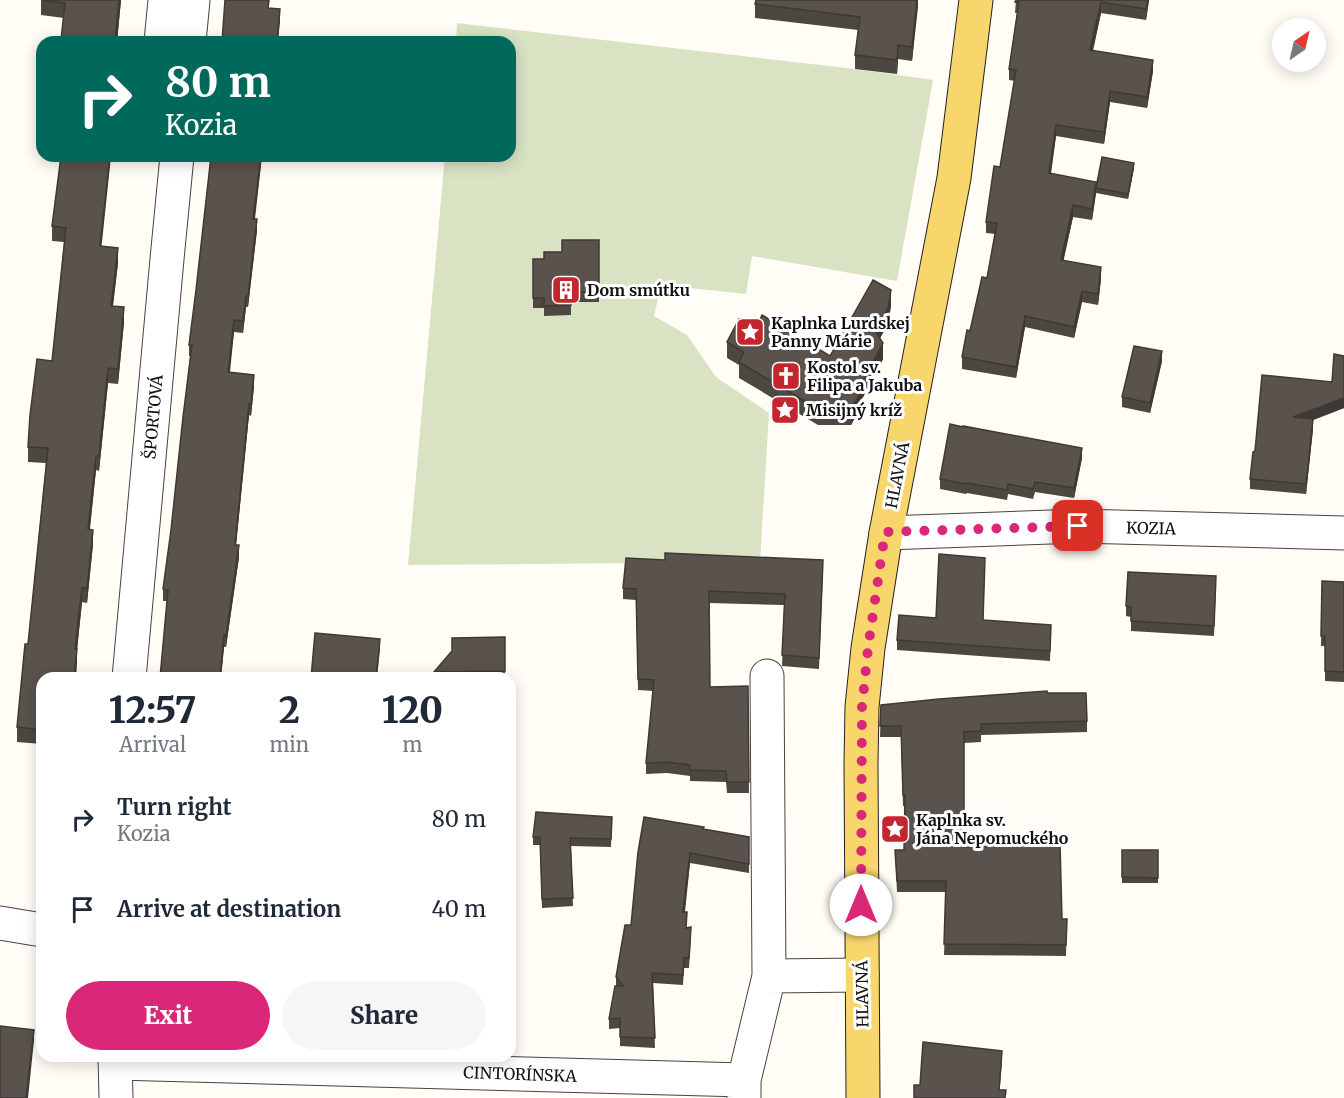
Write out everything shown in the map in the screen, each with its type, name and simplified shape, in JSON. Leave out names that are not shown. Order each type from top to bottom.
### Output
[{"type":"main road","name":"HLAVNÁ","points":[[863,1098],[862,707],[868,648],[885,532],[954,178],[976,0]]},
{"type":"street","points":[[162,36],[165,0]]},
{"type":"street","points":[[190,36],[193,0]]},
{"type":"street","name":"ŠPORTOVÁ","points":[[130,672],[176,162]]},
{"type":"street","name":"KOZIA","points":[[885,532],[1078,526],[1344,533]]},
{"type":"street","points":[[744,1089],[769,976],[767,676]]},
{"type":"street","points":[[0,923],[36,929]]},
{"type":"street","points":[[769,976],[862,975]]},
{"type":"street","points":[[115,1062],[116,1098]]},
{"type":"street","name":"CINTORÍNSKA","points":[[178,1062],[744,1089]]},
{"type":"green space","points":[[457,23],[933,80],[897,281],[752,256],[746,294],[661,285],[654,316],[687,335],[716,377],[769,413],[760,562],[408,565],[444,162],[516,162],[516,36],[456,36]]},
{"type":"building","points":[[41,0],[119,0],[116,36],[61,36],[65,3]]},
{"type":"building","points":[[225,0],[269,0],[268,8],[280,9],[278,36],[222,36]]},
{"type":"building","points":[[756,0],[917,0],[912,47],[898,45],[897,60],[855,55],[860,17],[755,4]]},
{"type":"building","points":[[1016,0],[1148,0],[1146,9],[1101,2],[1090,50],[1153,60],[1147,97],[1110,91],[1104,132],[1056,125],[1049,173],[1096,182],[1092,209],[1073,205],[1061,260],[1101,267],[1098,294],[1082,291],[1074,327],[1025,316],[1016,367],[962,357],[982,277],[987,278],[997,223],[986,222],[994,166],[1000,167],[1016,70],[1009,69],[1019,2],[1015,2]]},
{"type":"building","points":[[1102,157],[1134,163],[1128,194],[1096,188]]},
{"type":"building","points":[[60,162],[109,162],[100,246],[118,248],[111,306],[124,307],[118,369],[108,368],[99,456],[96,456],[88,529],[93,530],[87,588],[82,588],[75,672],[36,672],[36,729],[17,727],[48,448],[28,447],[30,415],[37,359],[52,361],[66,228],[52,226]]},
{"type":"building","points":[[210,162],[260,162],[253,219],[257,219],[248,296],[246,296],[243,321],[234,320],[228,372],[254,375],[235,545],[239,545],[226,636],[224,635],[221,672],[161,672],[168,590],[163,589],[192,345],[189,345]]},
{"type":"building","name":"Dom smútku","points":[[562,240],[599,240],[599,292],[570,292],[571,305],[544,306],[544,298],[533,298],[533,259],[544,259],[544,252],[562,252]]},
{"type":"building","points":[[873,280],[891,290],[888,308],[875,331],[883,343],[851,409],[818,409],[739,362],[744,352],[727,342],[739,319],[756,328],[762,315],[830,356]]},
{"type":"building","points":[[1134,346],[1162,351],[1150,403],[1122,397]]},
{"type":"building","points":[[1334,354],[1344,356],[1344,398],[1293,417],[1313,419],[1306,484],[1250,479],[1262,375],[1332,382]]},
{"type":"building","points":[[950,424],[1082,448],[1074,488],[1035,482],[1033,489],[1008,484],[1007,490],[940,479]]},
{"type":"building","points":[[665,553],[823,560],[819,658],[782,655],[785,594],[709,591],[710,687],[748,686],[749,782],[727,782],[726,771],[690,770],[690,765],[667,762],[646,763],[654,680],[638,679],[636,589],[623,588],[626,558],[665,560]]},
{"type":"building","points":[[939,554],[985,558],[983,620],[1051,625],[1050,651],[897,640],[899,615],[936,618]]},
{"type":"building","points":[[1128,572],[1216,576],[1214,626],[1131,621],[1131,607],[1126,606]]},
{"type":"building","points":[[1322,581],[1344,582],[1344,672],[1325,671],[1325,636],[1321,636]]},
{"type":"building","points":[[315,633],[380,639],[377,672],[312,672]]},
{"type":"building","points":[[505,637],[505,671],[434,672],[452,651],[452,638]]},
{"type":"building","points":[[1047,691],[1047,693],[1086,693],[1087,721],[981,724],[981,731],[964,732],[964,847],[1060,844],[1062,919],[1067,919],[1066,945],[944,944],[946,881],[897,881],[895,850],[904,850],[905,795],[903,795],[901,726],[880,726],[881,705]]},
{"type":"building","points":[[536,812],[612,817],[611,839],[570,838],[573,898],[542,899],[540,837],[533,837]]},
{"type":"building","points":[[644,817],[749,837],[749,864],[690,853],[683,912],[687,912],[686,928],[691,927],[689,958],[684,958],[683,975],[652,973],[655,1038],[620,1037],[620,1018],[609,1019],[615,986],[623,986],[616,977],[625,925],[631,925]]},
{"type":"building","points":[[1122,850],[1158,850],[1158,878],[1122,877]]},
{"type":"building","points":[[0,1026],[34,1030],[26,1098],[0,1098]]},
{"type":"building","points":[[923,1042],[1002,1051],[999,1090],[1006,1090],[1005,1098],[914,1098],[914,1085],[920,1085]]},
{"type":"place","name":"Dom smútku","points":[[566,290]]},
{"type":"place","name":"Kaplnka Lurdskej Panny Márie","points":[[750,332]]},
{"type":"place","name":"Kostol sv. Filipa a Jakuba","points":[[786,376]]},
{"type":"place","name":"Misijný kríž","points":[[785,410]]},
{"type":"place","name":"Kaplnka sv. Jána Nepomuckého","points":[[895,829]]},
{"type":"route","points":[[861,905],[862,707],[885,532],[1078,526]]}]
